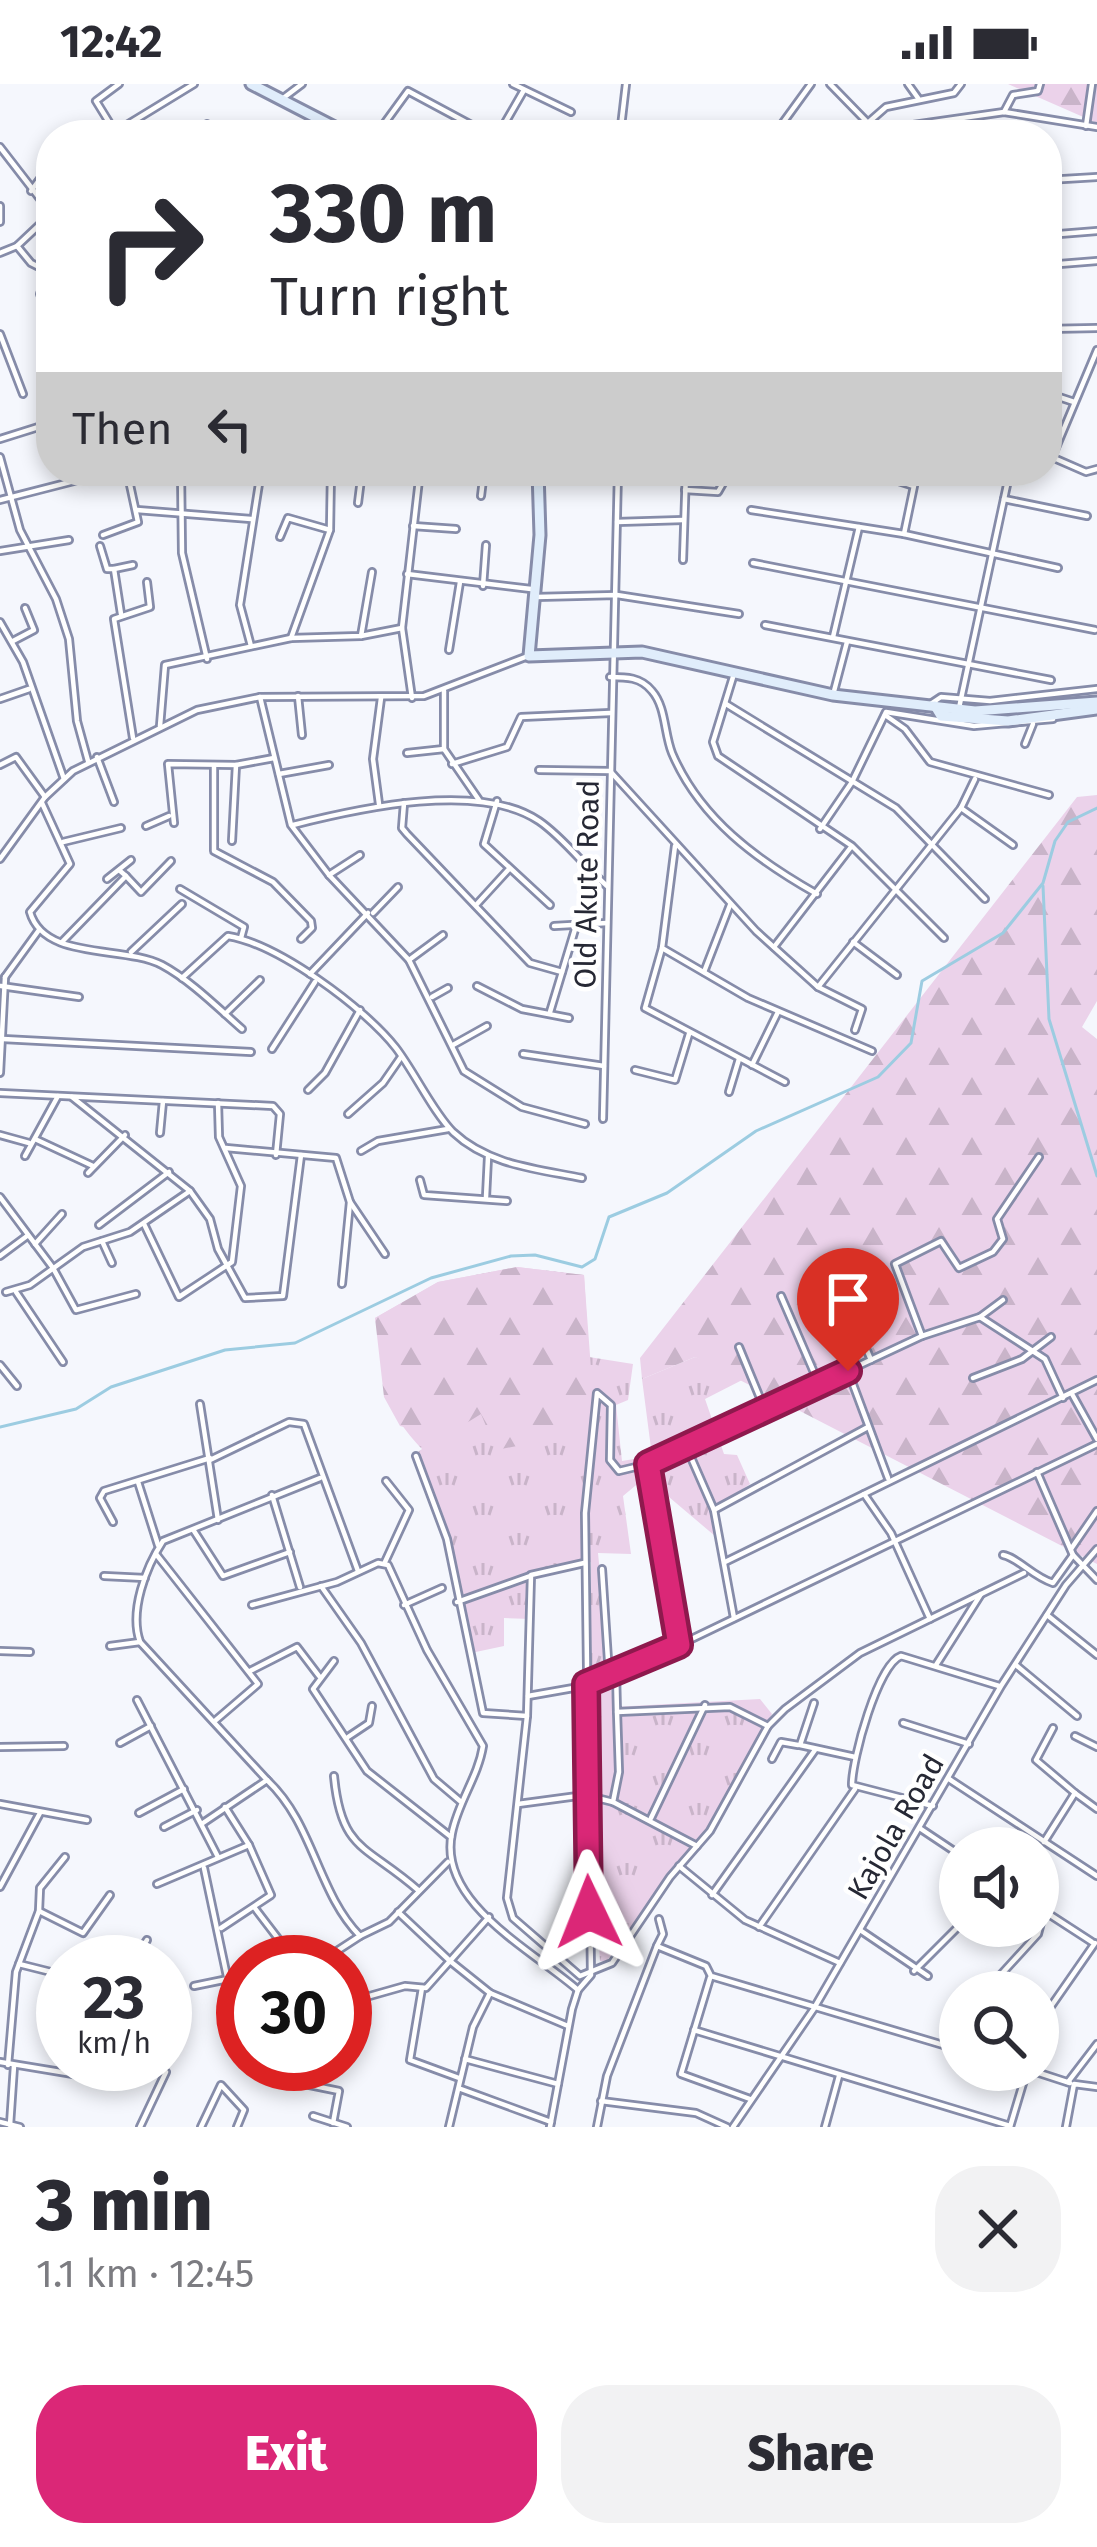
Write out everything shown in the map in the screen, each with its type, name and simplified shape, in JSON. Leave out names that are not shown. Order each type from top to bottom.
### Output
[{"type":"main road","points":[[250,84],[318,120]]},
{"type":"main road","points":[[538,486],[529,656],[614,650],[833,694],[960,704],[1007,716]]},
{"type":"main road","points":[[932,705],[941,716],[969,721],[1097,705]]},
{"type":"street","points":[[109,120],[96,101],[119,84]]},
{"type":"street","points":[[134,120],[194,84]]},
{"type":"street","points":[[278,102],[302,84]]},
{"type":"street","points":[[513,84],[571,112]]},
{"type":"street","points":[[622,120],[626,84]]},
{"type":"street","points":[[785,120],[811,84]]},
{"type":"street","points":[[830,84],[865,120]]},
{"type":"street","points":[[908,84],[918,98]]},
{"type":"street","points":[[870,120],[886,107],[954,93],[961,84]]},
{"type":"street","points":[[1004,112],[1013,95],[1038,92],[1040,84]]},
{"type":"street","points":[[1086,126],[1092,84]]},
{"type":"street","points":[[504,120],[524,90]]},
{"type":"street","points":[[387,120],[408,92],[464,120]]},
{"type":"street","points":[[948,120],[1004,112],[1051,120]]},
{"type":"street","points":[[1062,122],[1097,127]]},
{"type":"street","points":[[0,147],[36,197]]},
{"type":"street","points":[[1062,179],[1097,177]]},
{"type":"street","points":[[31,191],[36,184]]},
{"type":"street","points":[[0,206],[0,222]]},
{"type":"street","points":[[0,253],[17,246],[36,228]]},
{"type":"street","points":[[1062,234],[1097,231]]},
{"type":"street","points":[[17,246],[36,262]]},
{"type":"street","points":[[1062,264],[1097,261]]},
{"type":"street","points":[[1062,329],[1097,328]]},
{"type":"street","points":[[0,334],[23,394]]},
{"type":"street","points":[[1062,429],[1097,350]]},
{"type":"street","points":[[0,373],[14,368]]},
{"type":"street","points":[[1062,398],[1074,402]]},
{"type":"street","points":[[0,439],[36,428]]},
{"type":"street","points":[[0,457],[29,549],[56,599],[69,639],[77,721],[88,761]]},
{"type":"street","points":[[1062,461],[1086,472],[1097,469]]},
{"type":"street","points":[[0,500],[58,486]]},
{"type":"street","points":[[104,535],[134,527],[137,510],[131,486]]},
{"type":"street","points":[[181,486],[189,594],[207,659]]},
{"type":"street","points":[[251,646],[240,605],[259,486]]},
{"type":"street","points":[[291,638],[330,530],[331,486]]},
{"type":"street","points":[[358,503],[360,486]]},
{"type":"street","points":[[412,698],[402,628],[418,486]]},
{"type":"street","points":[[482,496],[483,486]]},
{"type":"street","name":"Old Akute Road","points":[[603,1120],[618,486]]},
{"type":"street","points":[[683,560],[686,486]]},
{"type":"street","points":[[686,490],[718,492],[721,486]]},
{"type":"street","points":[[904,534],[914,486]]},
{"type":"street","points":[[1007,486],[960,704],[1097,689]]},
{"type":"street","points":[[1004,499],[1087,515]]},
{"type":"street","points":[[137,510],[253,519]]},
{"type":"street","points":[[751,510],[904,534],[1058,568]]},
{"type":"street","points":[[280,537],[288,518],[330,530]]},
{"type":"street","points":[[617,522],[685,520]]},
{"type":"street","points":[[413,526],[456,529]]},
{"type":"street","points":[[833,637],[859,526]]},
{"type":"street","points":[[0,551],[69,540]]},
{"type":"street","points":[[483,586],[486,544]]},
{"type":"street","points":[[100,546],[106,569],[133,565]]},
{"type":"street","points":[[753,563],[1094,630]]},
{"type":"street","points":[[114,569],[121,614],[114,625],[133,738]]},
{"type":"street","points":[[361,636],[373,572]]},
{"type":"street","points":[[407,574],[528,591],[617,595],[739,614]]},
{"type":"street","points":[[121,614],[149,607],[147,582]]},
{"type":"street","points":[[449,650],[460,582]]},
{"type":"street","points":[[0,644],[34,630],[25,608]]},
{"type":"street","points":[[0,622],[13,640],[64,778]]},
{"type":"street","points":[[765,625],[1051,680]]},
{"type":"street","points":[[160,726],[162,667],[291,638],[361,636],[402,628]]},
{"type":"street","points":[[833,694],[848,640]]},
{"type":"street","points":[[0,859],[64,778],[133,738],[207,707],[260,697],[412,698],[529,656]]},
{"type":"street","points":[[610,676],[641,681],[653,692],[671,751],[705,808],[744,848],[817,894]]},
{"type":"street","points":[[733,677],[713,742],[718,756],[820,829],[852,846],[944,938]]},
{"type":"street","points":[[0,699],[31,688]]},
{"type":"street","points":[[444,690],[444,749],[478,800]]},
{"type":"street","points":[[298,696],[302,736]]},
{"type":"street","points":[[260,697],[291,825],[328,875],[409,960],[467,1075],[512,1102],[585,1124]]},
{"type":"street","points":[[379,803],[373,759],[381,698]]},
{"type":"street","points":[[726,704],[896,808],[985,898]]},
{"type":"street","points":[[452,764],[507,747],[521,717],[612,713]]},
{"type":"street","points":[[820,829],[852,782],[885,715]]},
{"type":"street","points":[[885,715],[974,726],[1053,719]]},
{"type":"street","points":[[885,715],[905,729],[930,762],[975,779],[989,776],[1049,795]]},
{"type":"street","points":[[1025,744],[1034,724]]},
{"type":"street","points":[[407,753],[444,749]]},
{"type":"street","points":[[97,757],[113,802]]},
{"type":"street","points":[[0,765],[16,758],[44,800],[70,866],[30,912],[38,930],[62,942],[131,952],[182,978],[242,1029]]},
{"type":"street","points":[[174,823],[166,766],[236,765],[274,758]]},
{"type":"street","points":[[279,773],[329,764]]},
{"type":"street","points":[[232,841],[236,765]]},
{"type":"street","points":[[214,766],[214,851],[273,882],[312,923],[302,938]]},
{"type":"street","points":[[539,770],[610,771],[774,947],[818,987],[862,1009],[855,1030]]},
{"type":"street","points":[[818,987],[961,808],[975,779]]},
{"type":"street","points":[[291,825],[379,803],[497,801],[537,819],[607,886]]},
{"type":"street","points":[[497,801],[484,844],[550,905]]},
{"type":"street","points":[[404,803],[401,828],[530,963],[562,972]]},
{"type":"street","points":[[961,808],[1013,845]]},
{"type":"street","points":[[146,826],[171,815]]},
{"type":"street","points":[[63,842],[121,828]]},
{"type":"street","points":[[675,846],[662,948],[645,1008],[785,1082]]},
{"type":"street","points":[[774,947],[852,846]]},
{"type":"street","points":[[328,875],[361,855]]},
{"type":"street","points":[[107,879],[131,860]]},
{"type":"street","points":[[119,870],[141,892],[170,861]]},
{"type":"street","points":[[477,904],[509,869]]},
{"type":"street","points":[[62,942],[125,876]]},
{"type":"street","points":[[308,975],[398,887]]},
{"type":"street","points":[[180,889],[244,927],[241,938]]},
{"type":"street","points":[[131,952],[182,904]]},
{"type":"street","points":[[703,974],[730,905]]},
{"type":"street","points":[[554,926],[607,923]]},
{"type":"street","points":[[549,1014],[576,926]]},
{"type":"street","points":[[0,1073],[2,981],[38,930]]},
{"type":"street","points":[[409,960],[443,935]]},
{"type":"street","points":[[182,978],[228,936],[271,950],[360,1010],[401,1057],[448,1129],[488,1157],[583,1178]]},
{"type":"street","points":[[853,942],[897,975]]},
{"type":"street","points":[[662,948],[778,1012],[872,1051]]},
{"type":"street","points":[[225,1014],[260,980]]},
{"type":"street","points":[[2,981],[79,998]]},
{"type":"street","points":[[272,1049],[315,982]]},
{"type":"street","points":[[477,986],[522,1009],[569,1018]]},
{"type":"street","points":[[431,998],[448,988]]},
{"type":"street","points":[[308,1090],[325,1073],[360,1010]]},
{"type":"street","points":[[752,1065],[778,1012]]},
{"type":"street","points":[[453,1045],[487,1026]]},
{"type":"street","points":[[635,1070],[675,1080],[690,1032]]},
{"type":"street","points":[[3,1039],[251,1052]]},
{"type":"street","points":[[524,1054],[604,1066]]},
{"type":"street","points":[[348,1114],[383,1083],[401,1057]]},
{"type":"street","points":[[729,1092],[739,1059]]},
{"type":"street","points":[[0,1093],[277,1108],[276,1155]]},
{"type":"street","points":[[25,1156],[58,1096]]},
{"type":"street","points":[[72,1097],[78,1107],[125,1135],[190,1191],[210,1220],[245,1298],[283,1296],[301,1155]]},
{"type":"street","points":[[160,1133],[163,1101]]},
{"type":"street","points":[[144,1224],[179,1297],[187,1297],[233,1258],[241,1186],[223,1148],[218,1103]]},
{"type":"street","points":[[361,1151],[379,1141],[448,1129]]},
{"type":"street","points":[[0,1135],[33,1142],[90,1170],[125,1135]]},
{"type":"street","points":[[223,1148],[336,1158],[350,1202],[385,1254]]},
{"type":"street","points":[[486,1198],[488,1157]]},
{"type":"street","points":[[922,1336],[895,1264],[941,1241],[959,1268],[993,1252],[1003,1239],[1000,1214],[1039,1157]]},
{"type":"street","points":[[99,1225],[170,1172]]},
{"type":"street","points":[[420,1180],[424,1195],[507,1201]]},
{"type":"street","points":[[6,1292],[30,1285],[82,1246],[144,1224],[190,1191]]},
{"type":"street","points":[[0,1198],[80,1312],[136,1294]]},
{"type":"street","points":[[342,1284],[350,1202]]},
{"type":"street","points":[[35,1244],[62,1214]]},
{"type":"street","points":[[1,1254],[27,1236]]},
{"type":"street","points":[[102,1241],[112,1263]]},
{"type":"street","points":[[832,1271],[871,1360]]},
{"type":"street","points":[[14,1289],[63,1361]]},
{"type":"street","points":[[781,1296],[819,1384]]},
{"type":"street","points":[[591,1975],[585,1795],[586,1563],[595,1396],[601,1392],[611,1405],[613,1469],[648,1464],[922,1336],[980,1317],[1003,1300]]},
{"type":"street","points":[[980,1317],[1049,1363],[1063,1398]]},
{"type":"street","points":[[973,1378],[1022,1358],[1052,1337]]},
{"type":"street","points":[[740,1347],[765,1410]]},
{"type":"street","points":[[0,1365],[16,1386]]},
{"type":"street","points":[[848,1371],[889,1480]]},
{"type":"street","points":[[725,1562],[1097,1380]]},
{"type":"street","points":[[529,1696],[586,1684],[735,1620],[1097,1442],[1072,1394]]},
{"type":"street","points":[[200,1404],[218,1520]]},
{"type":"street","points":[[113,1522],[101,1492],[210,1459],[297,1421],[304,1424],[320,1478],[358,1571]]},
{"type":"street","points":[[714,1510],[868,1426]]},
{"type":"street","points":[[686,1446],[714,1510],[735,1620]]},
{"type":"street","points":[[416,1456],[447,1539],[483,1713],[527,1716]]},
{"type":"street","points":[[648,1464],[679,1645]]},
{"type":"street","points":[[1036,1472],[1072,1552],[1097,1580]]},
{"type":"street","points":[[158,1545],[320,1478]]},
{"type":"street","points":[[137,1479],[158,1545],[136,1622],[140,1642],[267,1780],[313,1844],[334,1897],[359,1935]]},
{"type":"street","points":[[252,1604],[321,1586],[385,1562],[409,1510],[386,1481]]},
{"type":"street","points":[[864,1494],[930,1619]]},
{"type":"street","points":[[272,1495],[300,1590]]},
{"type":"street","points":[[1003,1555],[1016,1561],[1024,1573],[1053,1583],[1097,1511]]},
{"type":"street","points":[[193,1530],[223,1576],[290,1552]]},
{"type":"street","name":"Kajola Road","points":[[730,2127],[813,2010],[1001,1687],[1082,1564],[1097,1549]]},
{"type":"street","points":[[156,1554],[258,1687],[215,1720]]},
{"type":"street","points":[[385,1562],[404,1605],[482,1742],[460,1802],[448,1862],[461,1887],[490,1917],[578,1990]]},
{"type":"street","points":[[457,1602],[531,1575],[586,1563]]},
{"type":"street","points":[[602,1569],[617,1712],[619,1772],[613,1802]]},
{"type":"street","points":[[459,2088],[550,2124],[578,1990],[591,1975],[612,1964],[735,1791],[769,1726],[860,1653],[1024,1573]]},
{"type":"street","points":[[531,1575],[529,1696],[508,1910],[577,1975],[591,1975]]},
{"type":"street","points":[[104,1576],[145,1578]]},
{"type":"street","points":[[321,1586],[361,1643],[434,1779],[460,1802]]},
{"type":"street","points":[[404,1605],[442,1588]]},
{"type":"street","points":[[936,1665],[981,1594]]},
{"type":"street","points":[[1047,1615],[1097,1655]]},
{"type":"street","points":[[110,1646],[140,1642]]},
{"type":"street","points":[[250,1671],[297,1647],[319,1676]]},
{"type":"street","points":[[0,1651],[30,1652]]},
{"type":"street","points":[[759,1927],[855,1789],[855,1757],[891,1660],[901,1657],[936,1665],[1001,1687]]},
{"type":"street","points":[[334,1661],[313,1689],[348,1736],[367,1772],[451,1837]]},
{"type":"street","points":[[1017,1666],[1077,1716]]},
{"type":"street","points":[[137,1700],[218,1857]]},
{"type":"street","points":[[800,1745],[814,1703]]},
{"type":"street","points":[[617,1712],[706,1705],[749,1712],[769,1726]]},
{"type":"street","points":[[651,1817],[706,1705]]},
{"type":"street","points":[[348,1736],[369,1723],[373,1706]]},
{"type":"street","points":[[903,1723],[969,1744]]},
{"type":"street","points":[[120,1743],[151,1726]]},
{"type":"street","points":[[1053,1728],[1043,1738],[1036,1760],[1097,1809]]},
{"type":"street","points":[[1075,1736],[1097,1746]]},
{"type":"street","points":[[772,1759],[781,1742],[855,1757]]},
{"type":"street","points":[[0,1747],[64,1746]]},
{"type":"street","points":[[712,1895],[815,1750]]},
{"type":"street","points":[[334,1776],[337,1810],[348,1837],[418,1890]]},
{"type":"street","points":[[949,1779],[1021,1827]]},
{"type":"street","points":[[202,1823],[267,1780]]},
{"type":"street","points":[[139,1813],[184,1789]]},
{"type":"street","points":[[855,1789],[933,1806]]},
{"type":"street","points":[[1053,1827],[1075,1793]]},
{"type":"street","points":[[518,1804],[585,1795],[651,1817],[697,1846]]},
{"type":"street","points":[[0,1804],[87,1820]]},
{"type":"street","points":[[221,1928],[271,1893],[225,1807]]},
{"type":"street","points":[[164,1827],[197,1810]]},
{"type":"street","points":[[0,1887],[40,1813]]},
{"type":"street","points":[[921,1829],[939,1841]]},
{"type":"street","points":[[157,1884],[204,1868],[249,1845]]},
{"type":"street","points":[[1059,1852],[1097,1876]]},
{"type":"street","points":[[10,2125],[11,1997],[39,1912],[40,1888],[64,1857]]},
{"type":"street","points":[[363,1935],[377,1931],[448,1862]]},
{"type":"street","points":[[679,1866],[759,1927],[841,1963]]},
{"type":"street","points":[[204,1868],[222,1935]]},
{"type":"street","points":[[39,1912],[83,1933],[110,1895]]},
{"type":"street","points":[[254,1906],[276,1935]]},
{"type":"street","points":[[398,1912],[490,1993],[568,2026]]},
{"type":"street","points":[[461,2078],[410,2060],[422,1988],[490,1917]]},
{"type":"street","points":[[597,2127],[601,2101],[663,1934],[659,1919]]},
{"type":"street","points":[[1059,1920],[1096,1944],[1059,1996]]},
{"type":"street","points":[[860,1930],[914,1971],[928,1976]]},
{"type":"street","points":[[657,1946],[706,1966],[710,1976],[683,2077],[750,2099]]},
{"type":"street","points":[[914,1971],[939,1946]]},
{"type":"street","points":[[1004,1971],[1026,1947]]},
{"type":"street","points":[[20,1964],[36,1968]]},
{"type":"street","points":[[710,1976],[939,2045]]},
{"type":"street","points":[[194,1987],[216,1982]]},
{"type":"street","points":[[372,1995],[422,1988]]},
{"type":"street","points":[[449,2127],[477,2015],[490,1993]]},
{"type":"street","points":[[0,1994],[11,1997]]},
{"type":"street","points":[[694,2030],[1010,2126],[1021,2091]]},
{"type":"street","points":[[1066,2127],[1071,2083],[1097,2044]]},
{"type":"street","points":[[466,2059],[560,2085]]},
{"type":"street","points":[[0,2062],[36,2066]]},
{"type":"street","points":[[825,2127],[839,2076]]},
{"type":"street","points":[[1059,2079],[1097,2087]]},
{"type":"street","points":[[200,2127],[221,2085],[244,2110],[237,2127]]},
{"type":"street","points":[[140,2127],[157,2091]]},
{"type":"street","points":[[333,2122],[339,2091]]},
{"type":"street","points":[[601,2101],[696,2113],[730,2127]]},
{"type":"street","points":[[313,2116],[346,2127]]},
{"type":"street","points":[[0,2122],[20,2127]]},
{"type":"green space","points":[[1008,84],[1097,84],[1097,123]]},
{"type":"green space","points":[[1097,795],[1097,1001],[1082,1027],[1097,1039],[1097,1564],[695,1357],[642,1379],[640,1358],[1077,797]]},
{"type":"green space","points":[[517,1267],[584,1275],[589,1357],[633,1364],[628,1400],[616,1405],[622,1461],[652,1456],[642,1379],[695,1357],[750,1376],[705,1399],[724,1454],[737,1455],[750,1484],[712,1510],[715,1536],[656,1486],[651,1465],[647,1476],[623,1496],[631,1554],[598,1553],[613,1707],[760,1699],[772,1714],[708,1827],[606,1962],[600,1961],[589,1793],[591,1562],[534,1571],[531,1619],[504,1618],[504,1646],[471,1653],[452,1548],[414,1455],[422,1449],[390,1401],[375,1318],[438,1282]]},
{"type":"green space","points":[[517,1267],[584,1275],[592,1382],[589,1432],[496,1450],[481,1414],[444,1437],[400,1426],[384,1397],[375,1318],[438,1282]]},
{"type":"waterway","points":[[0,1427],[76,1409],[111,1387],[225,1350],[295,1343],[431,1278],[511,1256],[535,1255],[582,1267],[595,1259],[609,1217],[667,1193],[756,1131],[878,1077],[911,1043],[922,981],[1003,933],[1043,883],[1055,841],[1068,822],[1097,808]]},
{"type":"waterway","points":[[1043,886],[1049,1019],[1097,1176]]},
{"type":"route","points":[[589,1912],[586,1684],[679,1645],[648,1464],[848,1371]]}]
